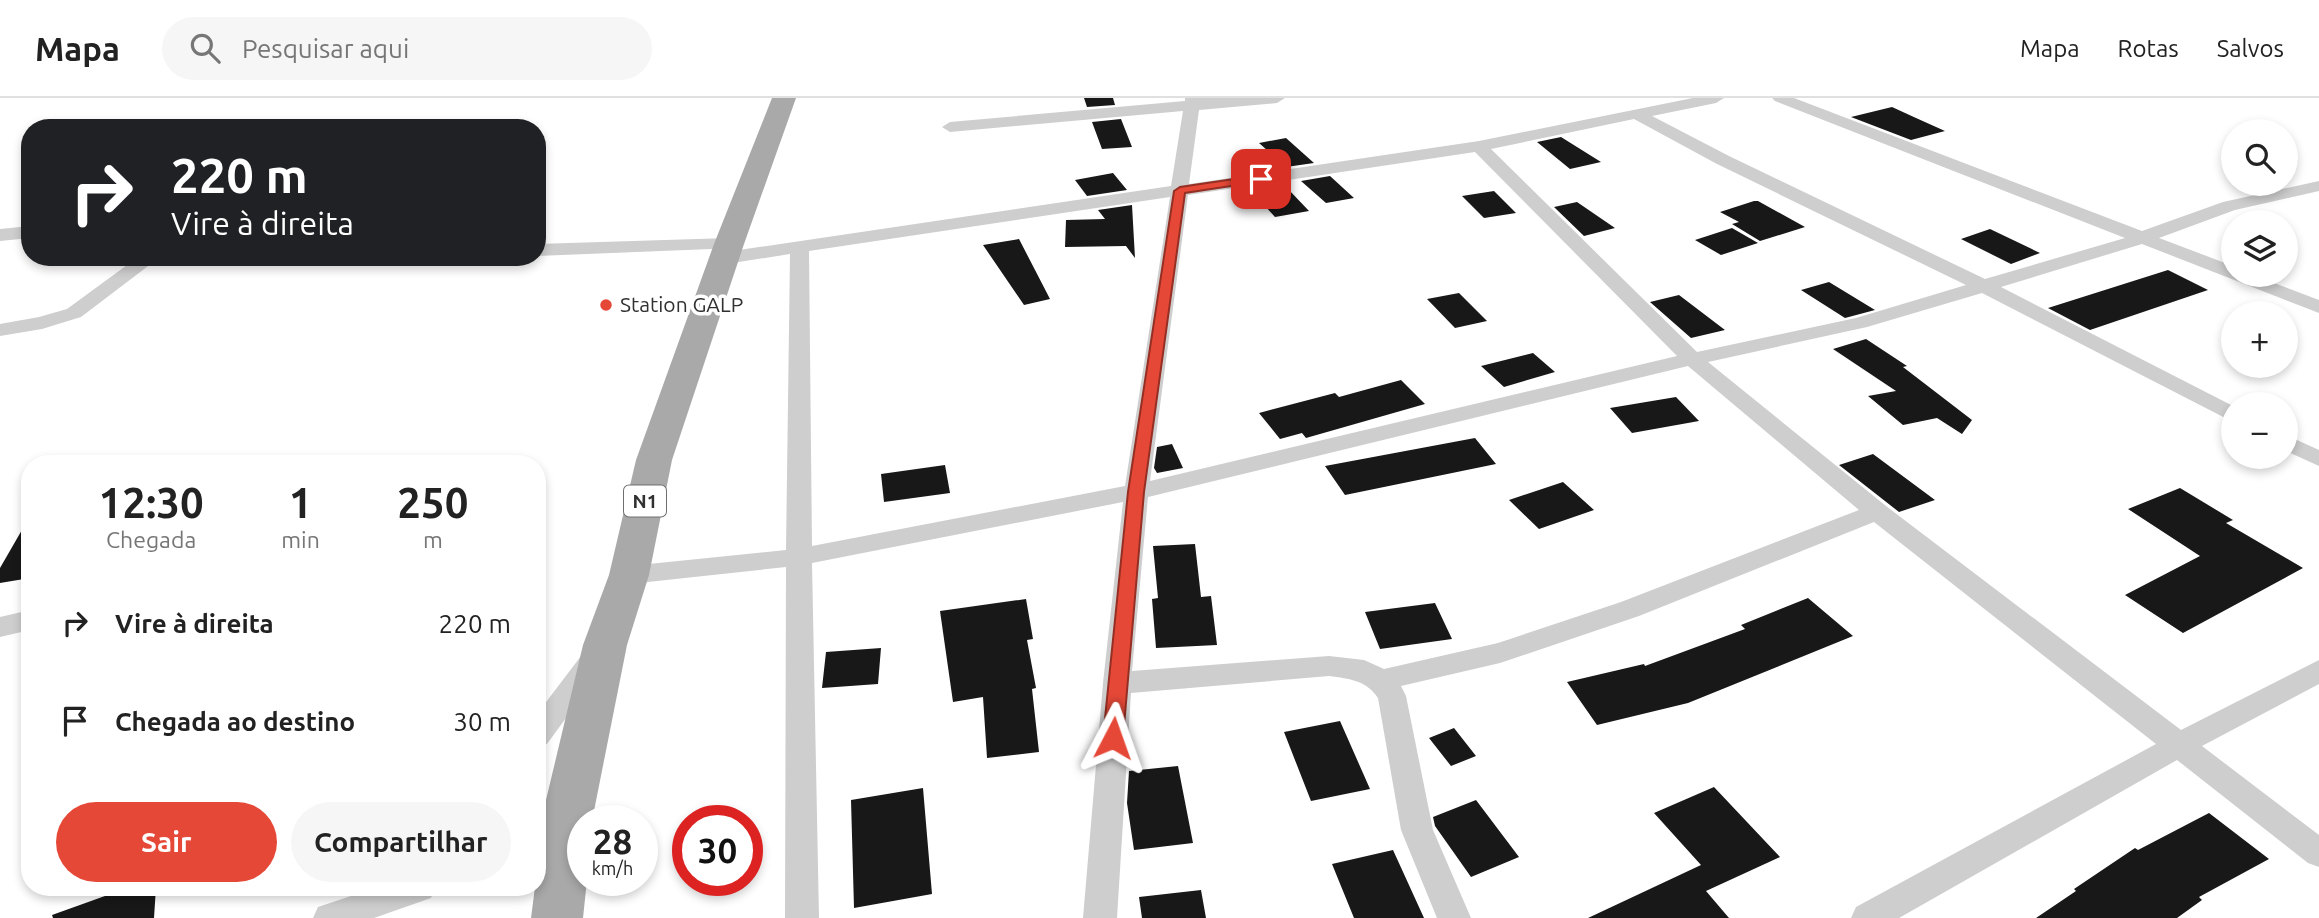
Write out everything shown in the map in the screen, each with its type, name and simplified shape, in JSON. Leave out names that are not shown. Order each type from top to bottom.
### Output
[{"type":"main road","name":"N1","points":[[557,918],[570,800],[605,645],[629,575],[654,460],[784,98]]},
{"type":"street","points":[[950,127],[1193,102],[1278,98]]},
{"type":"street","points":[[546,250],[727,251],[800,246],[1479,146],[1716,98]]},
{"type":"street","points":[[1780,98],[2221,269]]},
{"type":"street","points":[[1100,918],[1117,683],[1136,492],[1193,102]]},
{"type":"street","points":[[1638,115],[1723,160],[1984,286],[2221,409]]},
{"type":"street","points":[[1479,146],[1692,359],[1877,512],[2319,853]]},
{"type":"street","points":[[629,575],[799,557],[1136,492],[1692,359],[1860,323],[2143,238],[2176,221],[2258,198],[2319,186]]},
{"type":"street","points":[[0,235],[21,233]]},
{"type":"street","points":[[800,246],[802,918]]},
{"type":"street","points":[[0,330],[42,323],[74,313],[139,266]]},
{"type":"street","points":[[2268,287],[2319,307]]},
{"type":"street","points":[[2298,448],[2319,459]]},
{"type":"street","points":[[1381,680],[1500,653],[1630,609],[1877,512]]},
{"type":"street","points":[[0,627],[21,622]]},
{"type":"street","points":[[546,724],[605,645]]},
{"type":"street","points":[[1117,683],[1329,666],[1364,671],[1381,680],[1392,696],[1417,830],[1454,918]]},
{"type":"street","points":[[1868,918],[2179,745],[2319,671]]},
{"type":"street","points":[[330,918],[395,896]]},
{"type":"street","points":[[394,918],[412,896]]},
{"type":"building","points":[[1084,98],[1113,98],[1115,105],[1087,107]]},
{"type":"building","points":[[1892,107],[1945,131],[1911,140],[1851,117]]},
{"type":"building","points":[[1121,119],[1132,147],[1102,149],[1092,122]]},
{"type":"building","points":[[1561,137],[1601,162],[1570,169],[1537,142]]},
{"type":"building","points":[[1286,138],[1314,163],[1286,167],[1259,143]]},
{"type":"building","points":[[1113,173],[1127,190],[1087,196],[1075,180]]},
{"type":"building","points":[[1330,176],[1354,198],[1326,203],[1301,181]]},
{"type":"building","points":[[1289,190],[1309,211],[1275,217],[1256,196]]},
{"type":"building","points":[[1494,191],[1516,213],[1484,218],[1462,196]]},
{"type":"building","points":[[1754,201],[1805,227],[1760,241],[1732,224],[1739,222],[1720,212]]},
{"type":"building","points":[[1577,202],[1615,228],[1584,236],[1554,207]]},
{"type":"building","points":[[1132,205],[1135,258],[1126,246],[1065,247],[1066,220],[1105,219],[1098,210]]},
{"type":"building","points":[[1732,228],[1758,243],[1721,255],[1695,240]]},
{"type":"building","points":[[1990,229],[2040,253],[2011,264],[1961,239]]},
{"type":"building","points":[[1019,239],[1050,299],[1024,305],[983,245]]},
{"type":"building","points":[[2168,270],[2208,290],[2090,330],[2048,308]]},
{"type":"building","points":[[1829,282],[1875,310],[1845,318],[1801,290]]},
{"type":"building","points":[[1459,293],[1487,321],[1455,328],[1427,299]]},
{"type":"building","points":[[1679,295],[1725,330],[1691,338],[1650,302]]},
{"type":"building","points":[[1866,339],[1907,366],[1903,367],[1972,420],[1962,434],[1937,418],[1903,425],[1868,396],[1896,391],[1833,349]]},
{"type":"building","points":[[1533,353],[1555,372],[1504,387],[1481,366]]},
{"type":"building","points":[[1401,380],[1425,404],[1306,438],[1302,433],[1280,439],[1259,413],[1335,393],[1339,397]]},
{"type":"building","points":[[1676,397],[1699,421],[1632,433],[1610,408]]},
{"type":"building","points":[[1475,438],[1496,464],[1345,495],[1325,466]]},
{"type":"building","points":[[1172,444],[1183,468],[1157,473],[1154,468],[1157,447]]},
{"type":"building","points":[[1873,454],[1935,500],[1899,512],[1839,465]]},
{"type":"building","points":[[945,465],[950,493],[884,502],[881,474]]},
{"type":"building","points":[[1563,482],[1594,510],[1539,529],[1509,500]]},
{"type":"building","points":[[2180,488],[2233,520],[2226,523],[2303,568],[2183,633],[2125,595],[2200,556],[2128,509]]},
{"type":"building","points":[[21,532],[21,580],[0,583],[0,568]]},
{"type":"building","points":[[1195,544],[1201,597],[1211,596],[1217,645],[1156,648],[1152,599],[1158,598],[1153,546]]},
{"type":"building","points":[[1808,598],[1853,636],[1688,703],[1597,725],[1567,682],[1644,664],[1645,666],[1745,629],[1741,625]]},
{"type":"building","points":[[1026,599],[1033,639],[1027,640],[1036,688],[1032,689],[1039,752],[987,758],[983,697],[953,702],[940,611]]},
{"type":"building","points":[[1435,603],[1452,639],[1380,649],[1365,612]]},
{"type":"building","points":[[881,648],[878,684],[822,688],[826,652]]},
{"type":"building","points":[[1340,721],[1370,789],[1311,801],[1284,732]]},
{"type":"building","points":[[1454,728],[1476,756],[1451,766],[1429,738]]},
{"type":"building","points":[[1178,766],[1193,843],[1134,850],[1127,803],[1129,771]]},
{"type":"building","points":[[1714,787],[1780,857],[1706,891],[1729,918],[1588,918],[1701,865],[1654,813]]},
{"type":"building","points":[[923,788],[932,894],[854,908],[851,800]]},
{"type":"building","points":[[1476,800],[1519,857],[1471,877],[1435,826],[1433,817]]},
{"type":"building","points":[[2209,813],[2269,859],[2199,897],[2202,900],[2177,918],[2036,918],[2135,848],[2138,850]]},
{"type":"building","points":[[1393,850],[1424,918],[1354,918],[1332,864]]},
{"type":"building","points":[[1201,890],[1206,918],[1142,918],[1139,897]]},
{"type":"building","points":[[105,896],[155,896],[154,918],[53,918],[52,915]]},
{"type":"place","name":"Station GALP","points":[[606,305]]},
{"type":"route","points":[[1113,738],[1136,492],[1180,191],[1261,179]]}]
